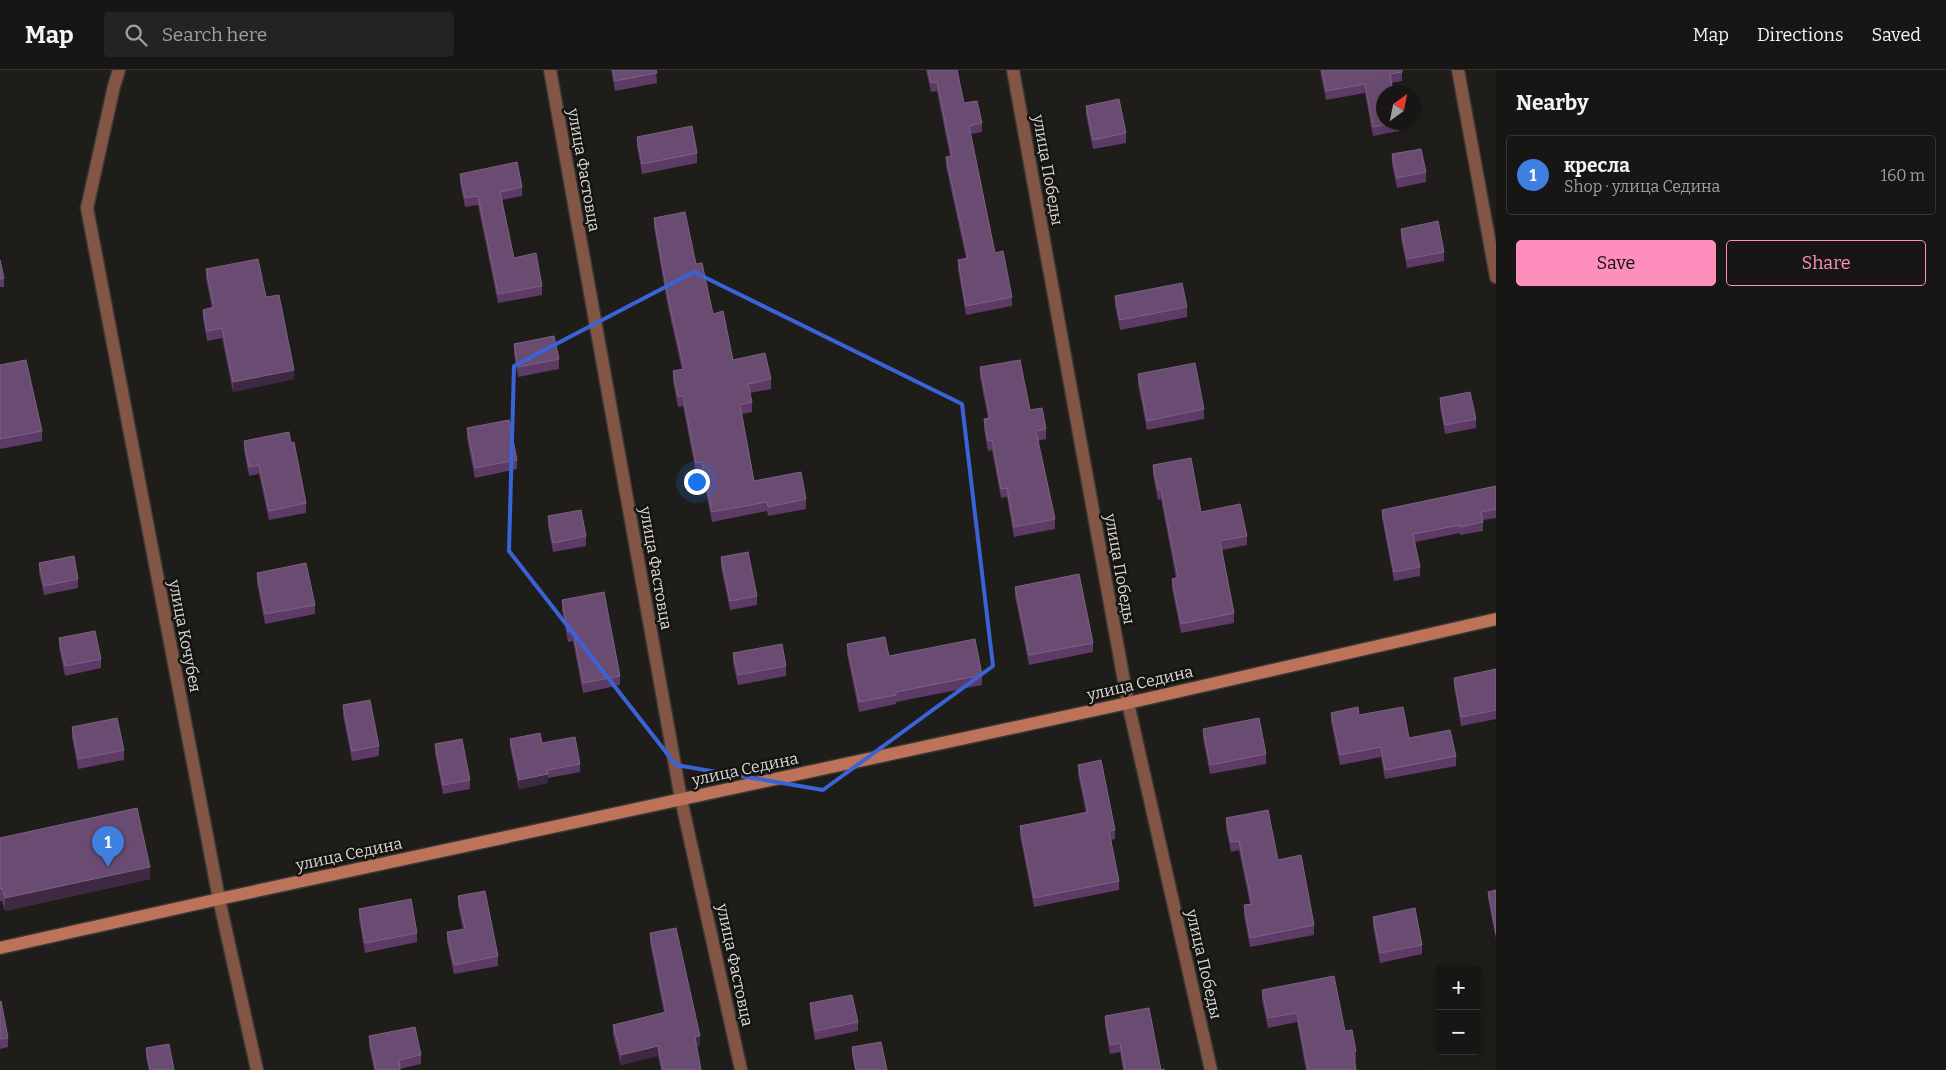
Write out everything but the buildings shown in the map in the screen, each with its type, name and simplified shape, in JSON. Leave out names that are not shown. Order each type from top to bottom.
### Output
[{"type":"main road","name":"улица Седина","points":[[0,948],[1128,702],[1496,619]]},
{"type":"street","name":"улица Кочубея","points":[[119,70],[87,208],[218,899],[257,1070]]},
{"type":"street","name":"улица Фастовца","points":[[550,70],[681,799],[741,1070]]},
{"type":"street","name":"улица Победы","points":[[1013,70],[1128,702],[1211,1070]]},
{"type":"street","points":[[1458,70],[1496,277]]},
{"type":"highlighted area","points":[[694,272],[962,404],[993,666],[823,790],[676,765],[509,551],[514,366]]},
{"type":"place","name":"кресла","points":[[108,867]]}]
